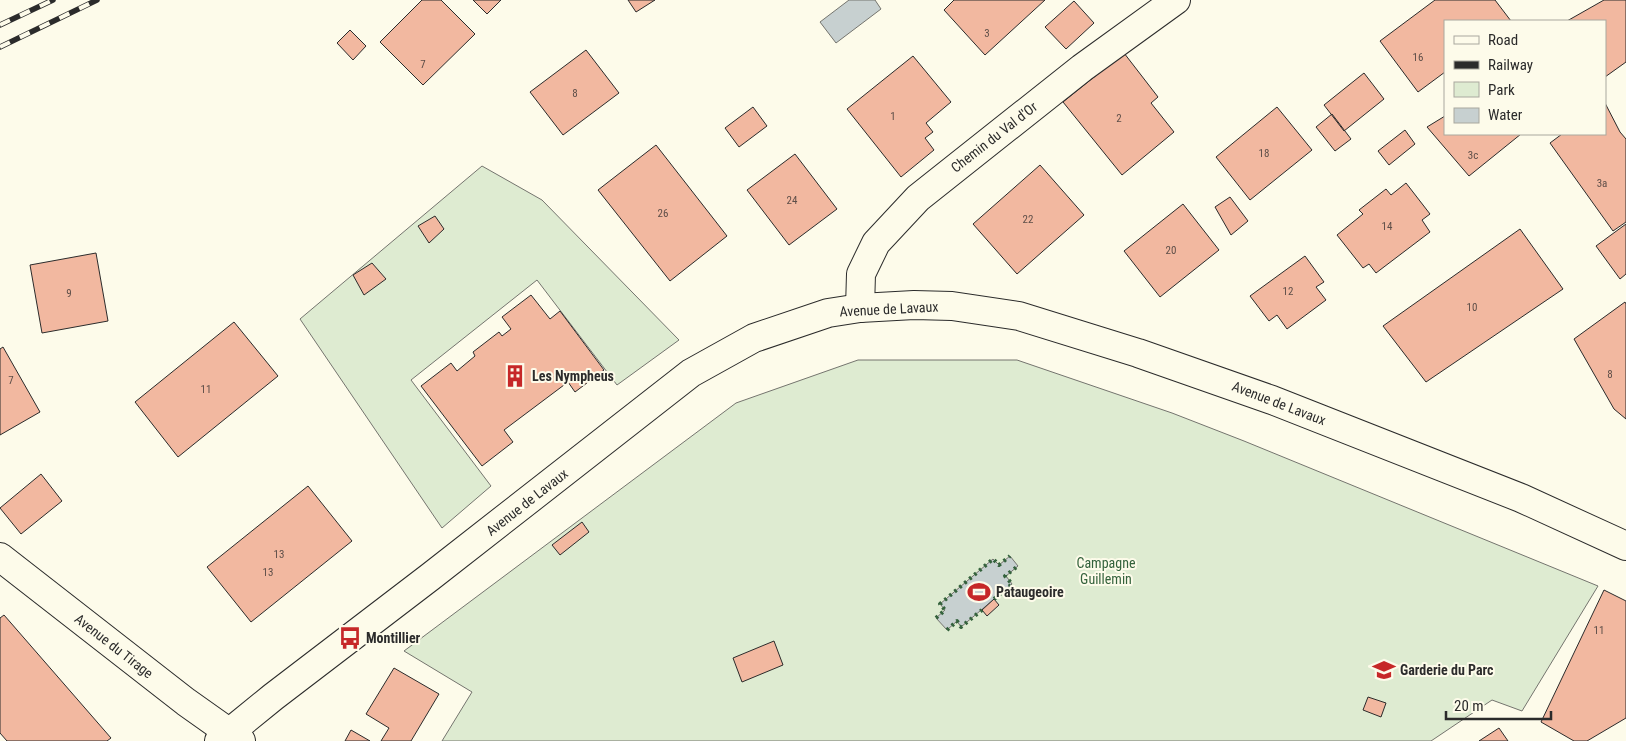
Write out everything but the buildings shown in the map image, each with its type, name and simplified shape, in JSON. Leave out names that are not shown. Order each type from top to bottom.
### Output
[{"type":"main road","name":"Chemin du Val d'Or","points":[[860,308],[861,274],[876,243],[918,198],[1082,68],[1176,0]]},
{"type":"main road","name":"Avenue de Lavaux","points":[[229,738],[273,697],[691,373],[754,338],[828,313],[860,308],[914,305],[952,306],[1019,316],[1138,353],[1272,400],[1521,498],[1626,546]]},
{"type":"main road","name":"Avenue du Tirage","points":[[0,557],[229,738]]},
{"type":"green space","points":[[482,166],[542,200],[679,340],[617,385],[537,280],[411,380],[491,486],[442,528],[300,319]]},
{"type":"green space","name":"Campagne Guillemin","points":[[858,360],[1017,360],[1172,413],[1244,441],[1598,586],[1522,711],[1492,700],[1431,741],[442,741],[472,692],[404,651],[736,403]]},
{"type":"water","points":[[849,0],[875,0],[881,9],[836,43],[820,22]]},
{"type":"water","name":"Pataugeoire","points":[[1010,556],[1018,566],[1006,576],[1012,584],[961,627],[957,621],[947,630],[936,618],[945,610],[940,604],[993,559],[999,565]]},
{"type":"railway","points":[[0,25],[53,0]]},
{"type":"railway","points":[[0,47],[97,0]]},
{"type":"hedge","points":[[936,618],[945,610],[940,604],[993,559],[999,565],[1010,556]]},
{"type":"hedge","points":[[994,599],[1012,584],[1005,576],[1018,566]]},
{"type":"hedge","points":[[947,630],[957,621],[961,627],[982,610]]},
{"type":"place","name":"Les Nympheus","points":[[515,376]]},
{"type":"place","name":"Pataugeoire","points":[[979,592]]},
{"type":"place","name":"Montillier","points":[[350,638]]},
{"type":"place","name":"Garderie du Parc","points":[[1384,670]]}]
